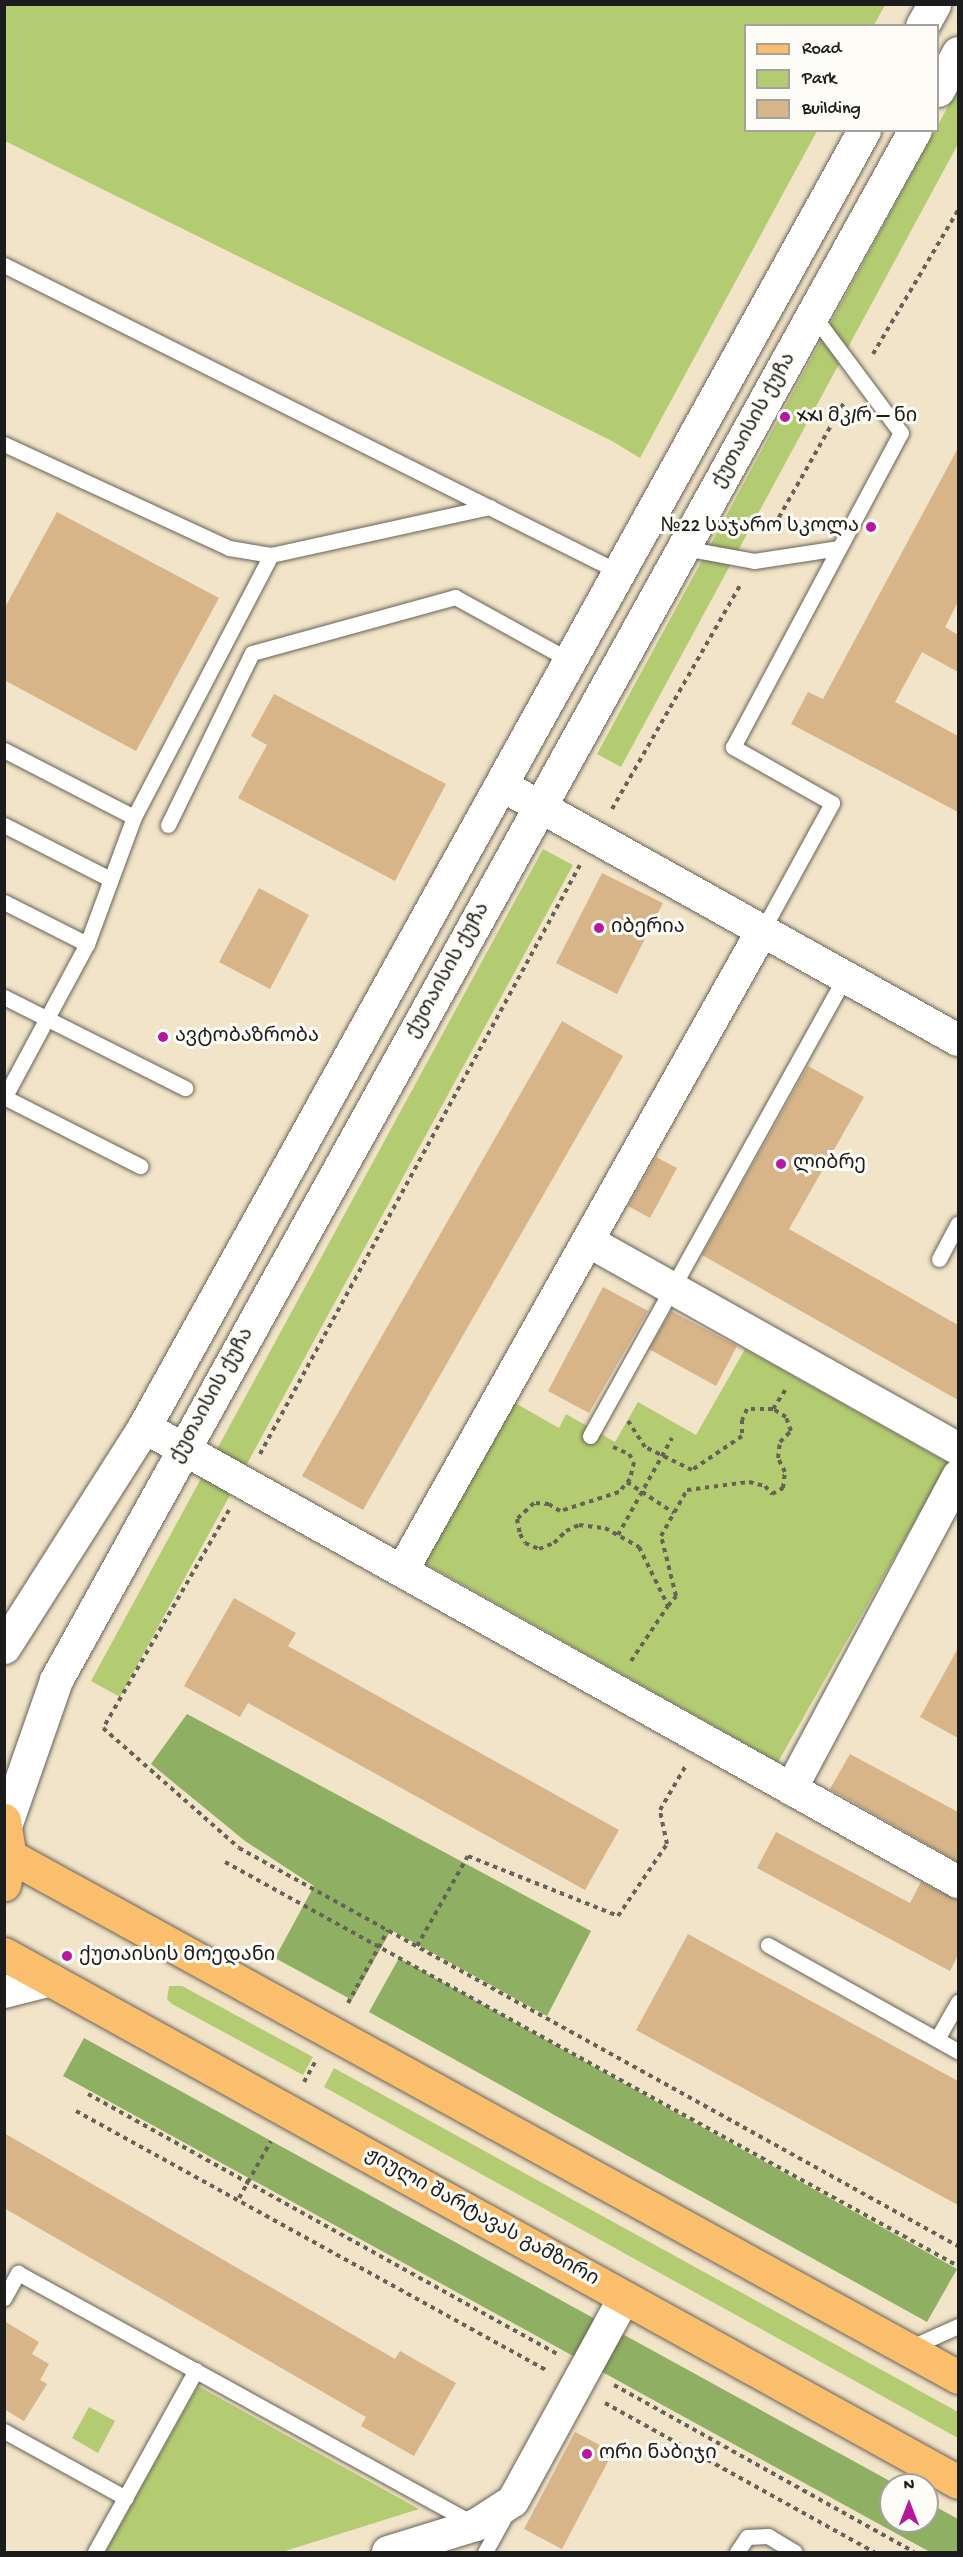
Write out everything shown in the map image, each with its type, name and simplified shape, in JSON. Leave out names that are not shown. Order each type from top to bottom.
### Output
[{"type":"main road","points":[[5,1821],[7,1870],[958,2377]]},
{"type":"main road","name":"ჟიული შარტავას გამზირი","points":[[4,1954],[958,2482]]},
{"type":"street","points":[[923,24],[934,4]]},
{"type":"street","points":[[939,88],[958,53]]},
{"type":"street","points":[[4,1647],[144,1427],[503,786],[863,132]]},
{"type":"street","name":"ქუთაისის ქუჩა","points":[[5,1821],[56,1680],[914,132]]},
{"type":"street","points":[[503,786],[958,1040]]},
{"type":"street","points":[[402,1571],[762,931]]},
{"type":"street","points":[[588,1241],[958,1449]]},
{"type":"street","points":[[144,1427],[958,1882]]},
{"type":"street","points":[[791,1789],[958,1476]]},
{"type":"street","points":[[4,1992],[51,1980]]},
{"type":"street","points":[[388,2553],[480,2539],[513,2501],[624,2298]]},
{"type":"lane","points":[[4,266],[619,572]]},
{"type":"lane","points":[[762,931],[832,803],[733,747],[901,433],[858,380],[813,315]]},
{"type":"lane","points":[[4,444],[229,548],[271,555],[490,507]]},
{"type":"lane","points":[[684,548],[754,561],[839,548]]},
{"type":"lane","points":[[140,1166],[5,1097],[87,944],[134,817],[271,555]]},
{"type":"lane","points":[[168,825],[252,653],[455,597],[571,661]]},
{"type":"lane","points":[[4,750],[134,817]]},
{"type":"lane","points":[[4,825],[110,879]]},
{"type":"lane","points":[[4,902],[87,944]]},
{"type":"lane","points":[[590,1436],[845,977]]},
{"type":"lane","points":[[4,997],[185,1088]]},
{"type":"lane","points":[[939,1259],[958,1224]]},
{"type":"lane","points":[[768,1945],[958,2051]]},
{"type":"lane","points":[[937,2039],[958,2002]]},
{"type":"lane","points":[[4,2298],[18,2273],[196,2370],[480,2539]]},
{"type":"lane","points":[[907,2349],[958,2326]]},
{"type":"lane","points":[[95,2553],[196,2370]]},
{"type":"lane","points":[[4,2431],[126,2498]]},
{"type":"lane","points":[[737,2553],[747,2537],[768,2536],[795,2553]]},
{"type":"path","points":[[958,210],[595,838],[244,1483],[103,1728],[239,1848],[958,2246]]},
{"type":"path","points":[[607,1405],[630,1423],[633,1434],[645,1447],[692,1470],[742,1436],[742,1420],[747,1409],[758,1406],[773,1409],[786,1417],[791,1431],[780,1442],[778,1458],[784,1472],[783,1488],[772,1494],[765,1486],[748,1482],[687,1490],[661,1536],[676,1596],[612,1689]]},
{"type":"path","points":[[590,1436],[629,1454],[634,1462],[627,1482],[619,1492],[607,1498],[560,1511],[549,1504],[534,1503],[517,1519],[525,1543],[539,1549],[554,1543],[566,1531],[579,1525],[605,1528],[639,1547],[668,1606]]},
{"type":"path","points":[[618,1535],[672,1438]]},
{"type":"path","points":[[627,1482],[674,1513]]},
{"type":"path","points":[[417,1946],[468,1856],[618,1916],[667,1844],[660,1810],[702,1737]]},
{"type":"path","points":[[225,1862],[958,2266]]},
{"type":"path","points":[[88,2094],[581,2378],[874,2553]]},
{"type":"path","points":[[76,2111],[914,2553]]},
{"type":"green space","points":[[5,4],[885,5],[875,24],[744,24],[744,132],[816,132],[640,458],[612,441],[5,141]]},
{"type":"green space","points":[[958,88],[958,144],[621,767],[597,754],[934,132],[939,132],[939,123]]},
{"type":"green space","points":[[543,849],[573,865],[120,1697],[91,1681]]},
{"type":"green space","points":[[745,1349],[948,1463],[778,1762],[419,1560],[510,1400],[559,1428],[566,1414],[615,1442],[638,1402],[696,1435]]},
{"type":"green space","points":[[187,1714],[591,1931],[547,2016],[391,1930],[352,2000],[275,1958],[314,1886],[245,1841],[151,1764]]},
{"type":"green space","points":[[399,1958],[957,2269],[927,2322],[369,2012]]},
{"type":"green space","points":[[169,1986],[182,1986],[313,2057],[303,2075],[172,2004],[167,1999]]},
{"type":"green space","points":[[84,2038],[879,2475],[879,2524],[63,2076]]},
{"type":"green space","points":[[334,2068],[958,2412],[958,2438],[324,2087]]},
{"type":"green space","points":[[198,2386],[419,2509],[282,2552],[105,2552]]},
{"type":"green space","points":[[89,2407],[115,2421],[98,2453],[72,2438]]},
{"type":"green space","points":[[939,2509],[958,2519],[958,2552],[930,2552],[895,2533],[939,2533]]},
{"type":"building","points":[[958,448],[958,602],[945,627],[958,635],[958,672],[922,652],[895,702],[958,736],[958,812],[791,724],[808,692],[823,699]]},
{"type":"building","points":[[57,512],[219,598],[136,751],[4,680],[4,609]]},
{"type":"building","points":[[274,694],[446,784],[395,881],[238,798],[267,745],[251,736]]},
{"type":"building","points":[[602,873],[663,903],[617,994],[556,963]]},
{"type":"building","points":[[259,888],[309,915],[270,989],[219,962]]},
{"type":"building","points":[[562,1021],[623,1056],[363,1510],[302,1476]]},
{"type":"building","points":[[808,1066],[864,1097],[789,1229],[958,1325],[958,1400],[702,1255]]},
{"type":"building","points":[[656,1157],[677,1168],[650,1218],[628,1206]]},
{"type":"building","points":[[603,1287],[648,1311],[589,1413],[548,1391]]},
{"type":"building","points":[[671,1311],[737,1346],[716,1386],[649,1349]]},
{"type":"building","points":[[234,1598],[296,1633],[288,1646],[619,1830],[585,1890],[248,1703],[240,1717],[184,1686]]},
{"type":"building","points":[[958,1648],[958,1738],[920,1717]]},
{"type":"building","points":[[850,1754],[958,1812],[958,1862],[830,1789]]},
{"type":"building","points":[[776,1832],[910,1903],[921,1882],[958,1900],[958,1955],[950,1971],[757,1868]]},
{"type":"building","points":[[688,1934],[958,2081],[958,2205],[636,2030]]},
{"type":"building","points":[[4,2133],[395,2359],[400,2351],[456,2383],[414,2456],[361,2426],[366,2417],[4,2208]]},
{"type":"building","points":[[4,2321],[39,2342],[32,2354],[49,2364],[40,2380],[47,2384],[24,2421],[4,2409]]},
{"type":"building","points":[[575,2432],[613,2452],[562,2549],[524,2529]]},
{"type":"place","name":"XXI მკ/რ – ნი","points":[[785,417]]},
{"type":"place","name":"№22 საჯარო სკოლა","points":[[871,527]]},
{"type":"place","name":"იბერია","points":[[599,928]]},
{"type":"place","name":"ავტობაზრობა","points":[[163,1037]]},
{"type":"place","name":"ლიბრე","points":[[781,1164]]},
{"type":"place","name":"ქუთაისის მოედანი","points":[[67,1956]]},
{"type":"place","name":"ორი ნაბიჯი","points":[[587,2454]]}]
